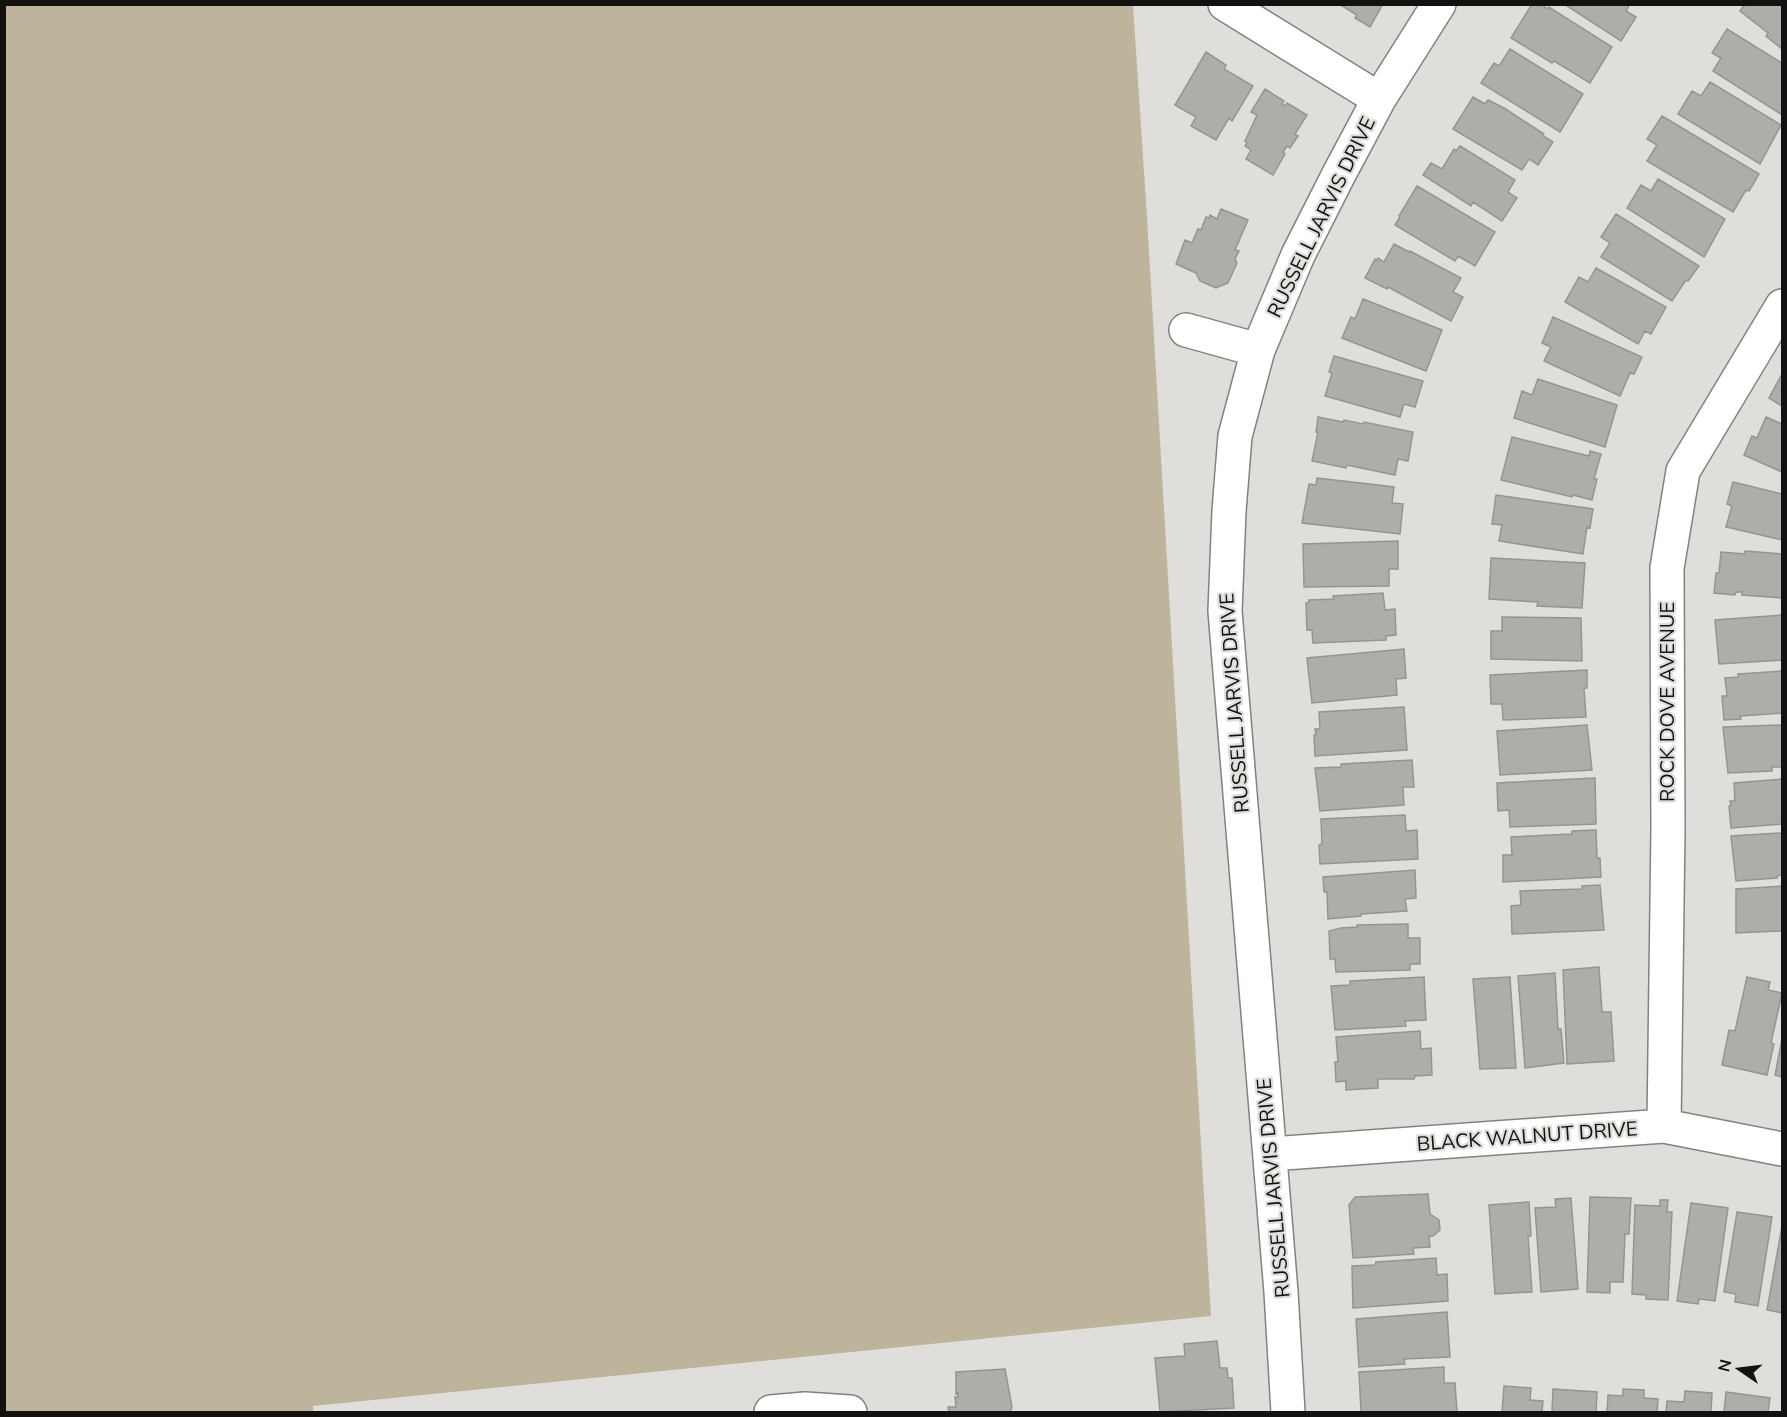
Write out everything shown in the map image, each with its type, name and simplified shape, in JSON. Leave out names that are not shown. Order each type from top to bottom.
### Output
[{"type":"street","points":[[1225,4],[1379,99]]},
{"type":"street","name":"RUSSELL JARVIS DRIVE","points":[[1288,1413],[1270,1154],[1225,611],[1235,436],[1258,350],[1298,255],[1379,99],[1439,4]]},
{"type":"street","name":"ROCK DOVE AVENUE","points":[[1664,1126],[1668,829],[1666,568],[1683,471],[1782,306]]},
{"type":"street","points":[[1186,330],[1258,350]]},
{"type":"street","name":"BLACK WALNUT DRIVE","points":[[1270,1154],[1664,1126],[1782,1149]]},
{"type":"street","points":[[771,1413],[805,1409],[850,1413]]},
{"type":"shaded area","points":[[5,4],[1133,5],[1211,1316],[313,1406],[313,1412],[5,1412]]},
{"type":"building","points":[[1339,4],[1383,4],[1370,27],[1355,18],[1357,15]]},
{"type":"building","points":[[1532,4],[1540,4],[1548,9],[1549,7],[1612,47],[1590,83],[1511,38]]},
{"type":"building","points":[[1564,4],[1630,4],[1626,11],[1636,17],[1621,41]]},
{"type":"building","points":[[1745,4],[1782,4],[1782,49],[1766,36],[1768,33],[1740,11]]},
{"type":"building","points":[[1727,29],[1782,63],[1782,115],[1713,71],[1721,58],[1712,53]]},
{"type":"building","points":[[1510,49],[1583,94],[1560,132],[1481,83],[1494,63],[1499,66]]},
{"type":"building","points":[[1206,52],[1226,65],[1224,69],[1253,86],[1232,121],[1229,118],[1216,140],[1191,126],[1196,117],[1175,105]]},
{"type":"building","points":[[1710,82],[1781,125],[1760,164],[1678,114],[1692,91],[1701,96]]},
{"type":"building","points":[[1265,89],[1284,101],[1282,104],[1285,106],[1287,103],[1307,115],[1295,134],[1298,136],[1290,148],[1287,146],[1283,152],[1285,154],[1273,175],[1246,159],[1251,150],[1245,146],[1247,143],[1245,141],[1257,115],[1251,112]]},
{"type":"building","points":[[1473,97],[1485,104],[1488,100],[1504,108],[1553,142],[1538,165],[1529,159],[1522,170],[1453,129]]},
{"type":"building","points":[[1662,116],[1759,174],[1733,212],[1647,161],[1657,145],[1647,139]]},
{"type":"building","points":[[1460,146],[1515,180],[1508,192],[1517,198],[1502,221],[1473,202],[1471,206],[1423,175],[1431,163],[1442,169],[1454,149],[1456,151]]},
{"type":"building","points":[[1658,179],[1725,219],[1704,257],[1627,208],[1641,185],[1651,191]]},
{"type":"building","points":[[1417,186],[1495,232],[1475,266],[1458,256],[1455,261],[1395,225]]},
{"type":"building","points":[[1221,209],[1248,220],[1235,250],[1239,251],[1235,259],[1237,263],[1228,283],[1216,288],[1200,281],[1196,273],[1176,264],[1185,240],[1192,243],[1206,217],[1209,218],[1210,215],[1217,219]]},
{"type":"building","points":[[1616,214],[1699,266],[1672,301],[1601,257],[1610,243],[1601,237]]},
{"type":"building","points":[[1394,244],[1461,278],[1453,292],[1463,297],[1451,321],[1388,287],[1387,289],[1365,278],[1375,259],[1378,258],[1384,262]]},
{"type":"building","points":[[1596,268],[1666,307],[1651,334],[1645,331],[1638,344],[1565,302],[1579,277],[1588,282]]},
{"type":"building","points":[[1363,299],[1442,330],[1426,371],[1342,338],[1351,317],[1355,319]]},
{"type":"building","points":[[1553,317],[1642,357],[1634,374],[1630,373],[1620,396],[1544,361],[1551,347],[1542,343]]},
{"type":"building","points":[[1334,356],[1423,381],[1415,407],[1404,404],[1400,417],[1325,396]]},
{"type":"building","points":[[1782,374],[1782,406],[1769,398]]},
{"type":"building","points":[[1538,379],[1617,405],[1605,447],[1514,418],[1522,391],[1532,395]]},
{"type":"building","points":[[1318,417],[1343,422],[1344,420],[1363,424],[1364,422],[1413,432],[1408,461],[1398,459],[1395,475],[1347,465],[1346,468],[1312,461],[1318,432],[1316,432]]},
{"type":"building","points":[[1766,417],[1782,424],[1782,472],[1744,455],[1752,436],[1757,438]]},
{"type":"building","points":[[1512,437],[1589,456],[1590,451],[1601,454],[1594,479],[1597,479],[1592,500],[1501,480]]},
{"type":"building","points":[[1317,478],[1394,487],[1392,503],[1403,504],[1400,534],[1302,523],[1309,484],[1316,485]]},
{"type":"building","points":[[1733,482],[1782,494],[1782,540],[1726,527],[1732,506],[1727,504]]},
{"type":"building","points":[[1496,495],[1593,509],[1590,528],[1587,527],[1583,554],[1499,541],[1502,525],[1492,524]]},
{"type":"building","points":[[1398,541],[1398,569],[1389,569],[1389,586],[1304,587],[1303,544]]},
{"type":"building","points":[[1745,551],[1782,554],[1782,598],[1742,595],[1742,592],[1736,592],[1735,595],[1714,593],[1721,552],[1745,554]]},
{"type":"building","points":[[1491,558],[1585,563],[1582,608],[1537,606],[1538,602],[1489,599]]},
{"type":"building","points":[[1383,593],[1385,610],[1395,609],[1396,635],[1386,636],[1386,640],[1313,643],[1312,630],[1307,630],[1306,603],[1309,600]]},
{"type":"building","points":[[1782,615],[1782,660],[1719,664],[1715,620]]},
{"type":"building","points":[[1502,617],[1581,618],[1582,661],[1491,659],[1491,631],[1502,631]]},
{"type":"building","points":[[1404,649],[1406,678],[1396,679],[1397,695],[1312,703],[1307,658]]},
{"type":"building","points":[[1587,670],[1587,688],[1584,688],[1586,717],[1503,720],[1502,704],[1491,704],[1490,675]]},
{"type":"building","points":[[1782,671],[1782,713],[1740,716],[1741,719],[1724,720],[1722,696],[1727,696],[1725,678],[1738,677],[1738,674]]},
{"type":"building","points":[[1404,707],[1407,750],[1315,756],[1314,735],[1316,735],[1315,729],[1320,729],[1319,712]]},
{"type":"building","points":[[1587,725],[1592,770],[1500,775],[1497,731]]},
{"type":"building","points":[[1782,725],[1782,767],[1772,767],[1772,771],[1728,773],[1723,727]]},
{"type":"building","points":[[1412,760],[1414,787],[1403,787],[1404,805],[1320,811],[1315,768],[1341,767],[1341,764]]},
{"type":"building","points":[[1595,778],[1596,824],[1510,827],[1509,810],[1498,811],[1497,783]]},
{"type":"building","points":[[1782,779],[1782,824],[1731,828],[1729,806],[1731,806],[1730,801],[1735,801],[1734,783]]},
{"type":"building","points":[[1405,815],[1406,831],[1417,830],[1418,859],[1320,864],[1321,819]]},
{"type":"building","points":[[1596,830],[1597,858],[1600,858],[1601,877],[1503,882],[1503,855],[1512,855],[1511,837],[1572,834],[1572,831]]},
{"type":"building","points":[[1782,833],[1782,875],[1777,878],[1736,881],[1731,836]]},
{"type":"building","points":[[1415,870],[1416,898],[1405,899],[1407,911],[1328,919],[1327,892],[1324,892],[1323,877]]},
{"type":"building","points":[[1600,885],[1604,930],[1512,934],[1511,906],[1521,905],[1520,891],[1582,889],[1582,886]]},
{"type":"building","points":[[1782,886],[1782,931],[1736,933],[1736,889]]},
{"type":"building","points":[[1408,924],[1408,938],[1420,938],[1420,964],[1410,964],[1410,970],[1336,972],[1335,959],[1330,959],[1329,931],[1357,927],[1357,925]]},
{"type":"building","points":[[1599,967],[1602,1012],[1611,1012],[1614,1061],[1567,1064],[1563,970]]},
{"type":"building","points":[[1555,973],[1558,1029],[1561,1029],[1564,1063],[1525,1068],[1518,976]]},
{"type":"building","points":[[1424,977],[1426,1020],[1405,1021],[1406,1026],[1335,1030],[1331,986],[1350,985],[1350,981]]},
{"type":"building","points":[[1510,977],[1516,1068],[1480,1069],[1473,979]]},
{"type":"building","points":[[1747,977],[1770,982],[1768,990],[1782,993],[1771,1043],[1774,1044],[1767,1075],[1722,1065],[1729,1030],[1735,1031]]},
{"type":"building","points":[[1420,1031],[1421,1049],[1431,1048],[1432,1075],[1415,1076],[1414,1079],[1378,1079],[1378,1088],[1346,1090],[1346,1081],[1336,1082],[1335,1062],[1338,1062],[1336,1037]]},
{"type":"building","points":[[1782,1039],[1782,1077],[1775,1075]]},
{"type":"building","points":[[1428,1194],[1430,1214],[1439,1220],[1440,1230],[1433,1236],[1429,1236],[1430,1247],[1413,1248],[1414,1254],[1353,1258],[1349,1205],[1355,1197]]},
{"type":"building","points":[[1590,1197],[1631,1198],[1629,1234],[1625,1234],[1623,1282],[1610,1282],[1610,1293],[1587,1292]]},
{"type":"building","points":[[1571,1198],[1578,1289],[1541,1292],[1535,1208],[1556,1207],[1555,1199]]},
{"type":"building","points":[[1660,1200],[1668,1200],[1667,1212],[1672,1212],[1668,1300],[1646,1299],[1646,1295],[1632,1294],[1635,1205],[1660,1206]]},
{"type":"building","points":[[1529,1202],[1531,1236],[1528,1236],[1532,1292],[1495,1294],[1489,1205]]},
{"type":"building","points":[[1691,1203],[1728,1208],[1715,1301],[1699,1299],[1698,1304],[1677,1301]]},
{"type":"building","points":[[1737,1212],[1772,1217],[1758,1306],[1735,1302],[1736,1294],[1724,1292]]},
{"type":"building","points":[[1782,1226],[1782,1313],[1767,1310]]},
{"type":"building","points":[[1436,1258],[1437,1275],[1447,1274],[1448,1301],[1353,1308],[1352,1266]]},
{"type":"building","points":[[1447,1312],[1450,1357],[1404,1359],[1405,1364],[1359,1367],[1356,1319]]},
{"type":"building","points":[[1217,1341],[1220,1368],[1227,1368],[1228,1378],[1232,1378],[1234,1408],[1160,1412],[1155,1358],[1185,1356],[1184,1344]]},
{"type":"building","points":[[1444,1367],[1444,1383],[1455,1383],[1457,1412],[1361,1412],[1359,1372]]},
{"type":"building","points":[[1005,1369],[1012,1407],[1010,1412],[949,1412],[948,1407],[956,1407],[955,1397],[958,1397],[956,1372]]},
{"type":"building","points":[[1504,1386],[1531,1388],[1530,1400],[1543,1401],[1542,1412],[1502,1412]]},
{"type":"building","points":[[1553,1389],[1597,1392],[1596,1412],[1552,1412]]},
{"type":"building","points":[[1623,1389],[1644,1390],[1644,1398],[1658,1399],[1657,1412],[1607,1412],[1608,1395],[1623,1396]]},
{"type":"building","points":[[1685,1391],[1712,1393],[1711,1412],[1666,1412],[1667,1401],[1684,1402]]},
{"type":"building","points":[[1726,1392],[1770,1398],[1768,1412],[1724,1412]]}]
